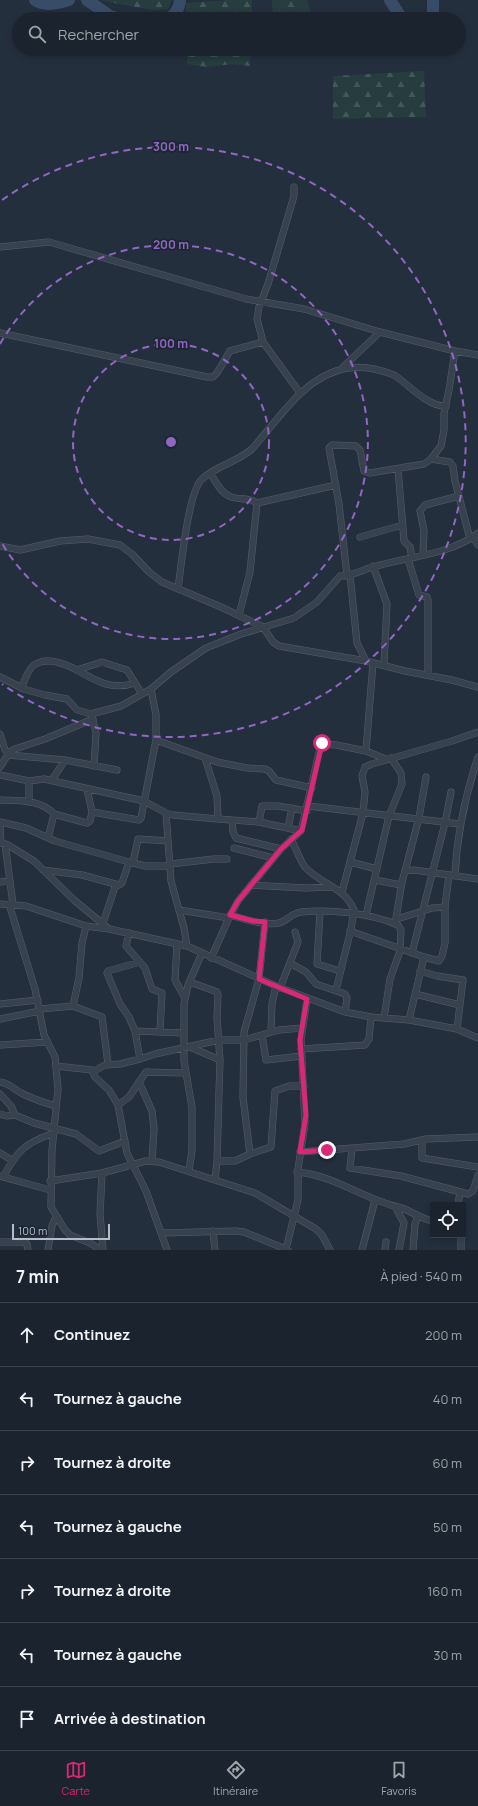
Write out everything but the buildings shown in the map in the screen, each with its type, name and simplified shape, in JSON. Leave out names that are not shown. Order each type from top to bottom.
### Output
[{"type":"street","points":[[294,187],[294,196],[257,319],[263,342],[300,392]]},
{"type":"street","points":[[0,247],[49,242],[261,302],[304,308],[380,332],[455,351],[478,355]]},
{"type":"street","points":[[178,589],[183,550],[194,497],[199,483],[210,473],[246,454],[252,449],[281,412],[300,392],[319,379],[342,368],[380,332]]},
{"type":"street","points":[[0,333],[207,377],[213,377],[217,373],[230,351],[263,342]]},
{"type":"street","points":[[366,751],[369,662],[357,643],[336,485],[329,448],[332,444],[356,446],[360,450],[364,471],[366,473],[385,472],[424,464],[431,459],[441,446],[455,351]]},
{"type":"street","points":[[342,368],[368,368],[387,372],[395,376],[425,399],[446,406]]},
{"type":"street","points":[[431,459],[451,463],[468,526],[478,545]]},
{"type":"street","points":[[398,469],[404,541],[410,547],[410,558],[419,595],[427,597],[428,600],[428,674]]},
{"type":"street","points":[[210,473],[223,492],[228,496],[235,498],[247,498],[257,503],[336,485]]},
{"type":"street","points":[[424,555],[424,532],[420,511],[425,505],[459,496]]},
{"type":"street","points":[[239,615],[250,572],[257,503]]},
{"type":"street","points":[[360,537],[403,525]]},
{"type":"street","points":[[0,768],[9,754],[20,747],[45,739],[92,717],[121,706],[151,689],[171,672],[206,648],[263,627],[294,618],[317,602],[340,576],[348,575],[373,566],[424,555],[452,547],[474,536]]},
{"type":"street","points":[[0,546],[20,550],[76,539],[120,545],[162,582],[263,627],[273,642],[279,646],[369,662],[405,671],[428,674],[478,687]]},
{"type":"street","points":[[373,566],[387,604],[384,665]]},
{"type":"street","points":[[22,688],[29,671],[36,664],[52,661],[66,664],[95,681],[105,685],[121,686],[135,683]]},
{"type":"street","points":[[77,670],[102,662],[124,668],[127,670],[142,694]]},
{"type":"street","points":[[0,677],[22,688],[45,695],[67,699],[77,710],[92,717]]},
{"type":"street","points":[[92,812],[139,820],[141,818],[156,740],[156,710],[151,689]]},
{"type":"street","points":[[92,717],[96,733],[94,766]]},
{"type":"street","points":[[342,892],[362,812],[365,792],[362,779],[364,770],[368,765],[478,732]]},
{"type":"street","points":[[0,734],[5,750],[9,754],[65,760],[117,770]]},
{"type":"street","points":[[156,740],[205,758],[232,765],[265,769],[276,780],[312,788]]},
{"type":"street","points":[[211,958],[238,901],[281,849],[302,830],[322,744],[336,745],[366,751],[388,759],[399,770],[402,779],[402,786],[389,816],[366,915]]},
{"type":"street","points":[[350,932],[438,961],[442,956],[445,943],[445,907],[452,876],[460,824],[475,773],[478,756]]},
{"type":"street","points":[[205,758],[218,796],[218,819]]},
{"type":"street","points":[[52,780],[65,760]]},
{"type":"street","points":[[0,775],[16,780],[29,781],[42,778],[144,801],[166,813],[173,815],[258,822],[302,830]]},
{"type":"street","points":[[384,1018],[388,989],[399,949],[401,930],[396,921],[402,885],[419,818],[426,776]]},
{"type":"street","points":[[29,781],[29,802]]},
{"type":"street","points":[[0,800],[29,802],[40,805],[54,814],[87,823],[90,821],[92,812],[87,789]]},
{"type":"street","points":[[412,953],[431,873],[445,823],[451,792]]},
{"type":"street","points":[[258,822],[262,806],[362,812],[460,824]]},
{"type":"street","points":[[288,828],[292,808]]},
{"type":"street","points":[[166,813],[171,881],[187,946]]},
{"type":"street","points":[[48,838],[54,814]]},
{"type":"street","points":[[232,820],[233,832],[236,838],[281,849]]},
{"type":"street","points":[[0,822],[26,828],[48,838],[145,866],[170,865],[214,859],[228,860]]},
{"type":"street","points":[[0,827],[10,881],[11,904],[38,1000],[44,1035],[46,1042],[54,1053],[56,1066],[58,1089],[50,1181],[51,1207],[56,1217],[70,1235],[90,1243],[102,1250]]},
{"type":"street","points":[[43,870],[82,875],[119,884],[122,883],[131,862],[138,839],[168,841]]},
{"type":"street","points":[[291,839],[305,867],[342,892],[351,903],[354,913],[336,990]]},
{"type":"street","points":[[2,843],[34,861],[74,900],[109,929]]},
{"type":"street","points":[[234,848],[273,858]]},
{"type":"street","points":[[350,862],[377,869]]},
{"type":"street","points":[[405,871],[414,870],[478,879]]},
{"type":"street","points":[[375,880],[402,885]]},
{"type":"street","points":[[0,882],[10,881]]},
{"type":"street","points":[[103,923],[116,884]]},
{"type":"street","points":[[251,885],[304,888],[332,886]]},
{"type":"street","points":[[0,904],[11,904],[40,910],[86,926],[109,929],[187,946],[278,987],[345,1012],[371,1017],[409,1020],[457,1029],[478,1038]]},
{"type":"street","points":[[179,910],[230,916],[253,921],[279,923],[296,912],[354,913],[396,921],[423,910],[445,907]]},
{"type":"street","points":[[320,912],[317,964],[340,971]]},
{"type":"street","points":[[250,1154],[243,1102],[244,1040],[245,1027],[259,979],[265,922]]},
{"type":"street","points":[[73,1006],[79,978],[82,943],[86,926]]},
{"type":"street","points":[[271,1032],[272,1004],[298,942],[295,932]]},
{"type":"street","points":[[128,933],[126,945],[147,972],[152,989],[162,993],[160,1031]]},
{"type":"street","points":[[177,944],[174,980],[185,998]]},
{"type":"street","points":[[189,1171],[192,1150],[192,1107],[185,1073],[187,1048],[184,1033],[185,998],[202,953]]},
{"type":"street","points":[[409,1020],[424,957]]},
{"type":"street","points":[[140,962],[107,972],[120,1004],[130,1018],[135,1031],[140,1060]]},
{"type":"street","points":[[290,963],[306,972],[315,984],[336,990],[347,996],[345,1012]]},
{"type":"street","points":[[420,971],[463,980],[457,1029]]},
{"type":"street","points":[[190,982],[217,992],[220,1060],[217,1161],[215,1180]]},
{"type":"street","points":[[415,994],[460,1005]]},
{"type":"street","points":[[161,1232],[244,1232],[287,1250],[298,1200],[298,1172],[305,1120],[301,1049],[302,1028],[307,999]]},
{"type":"street","points":[[0,1004],[38,1000]]},
{"type":"street","points":[[0,1018],[40,1010],[73,1006],[102,1017],[108,1064]]},
{"type":"street","points":[[301,1049],[365,1045],[369,1039],[371,1017]]},
{"type":"street","points":[[56,1066],[94,1071],[108,1064],[120,1064],[140,1060],[155,1054],[219,1040],[244,1040],[271,1032],[302,1028]]},
{"type":"street","points":[[135,1031],[184,1033]]},
{"type":"street","points":[[262,1035],[266,1060],[302,1056]]},
{"type":"street","points":[[0,1045],[46,1042]]},
{"type":"street","points":[[187,1048],[220,1060]]},
{"type":"street","points":[[94,1071],[95,1077],[109,1090],[118,1105],[127,1154],[146,1191],[167,1250]]},
{"type":"street","points":[[118,1105],[129,1097],[144,1075],[148,1072],[185,1073]]},
{"type":"street","points":[[0,1082],[8,1084],[22,1094],[56,1106]]},
{"type":"street","points":[[139,1082],[152,1111],[154,1128],[152,1161]]},
{"type":"street","points":[[217,1161],[235,1161],[271,1146],[275,1091],[289,1086],[304,1086]]},
{"type":"street","points":[[0,1094],[11,1106],[15,1115]]},
{"type":"street","points":[[0,1114],[6,1116],[15,1115],[54,1130],[83,1138],[99,1151],[125,1141]]},
{"type":"street","points":[[50,1190],[2,1177],[21,1150],[28,1144],[54,1130]]},
{"type":"street","points":[[300,1152],[408,1144],[422,1140],[478,1137]]},
{"type":"street","points":[[422,1140],[422,1158],[478,1167]]},
{"type":"street","points":[[352,1148],[351,1168],[401,1176],[460,1192],[471,1193],[478,1175]]},
{"type":"street","points":[[0,1153],[13,1161]]},
{"type":"street","points":[[50,1181],[102,1173],[152,1161],[189,1171],[255,1193],[295,1215],[316,1229],[322,1235],[330,1250]]},
{"type":"street","points":[[298,1172],[334,1181],[375,1200],[409,1210],[418,1216],[430,1220]]},
{"type":"street","points":[[102,1173],[100,1214],[102,1250]]},
{"type":"street","points":[[458,1202],[460,1192]]},
{"type":"street","points":[[362,1250],[375,1200]]},
{"type":"street","points":[[398,1207],[397,1210],[404,1223],[399,1250]]},
{"type":"street","points":[[413,1250],[415,1224],[418,1216]]},
{"type":"street","points":[[48,1250],[52,1226],[56,1217]]},
{"type":"street","points":[[213,1231],[215,1250]]},
{"type":"street","points":[[460,1238],[460,1250]]},
{"type":"street","points":[[0,1242],[23,1242],[26,1244],[28,1250]]},
{"type":"street","points":[[385,1250],[386,1242]]},
{"type":"green space","points":[[98,0],[172,0],[168,9],[152,10]]},
{"type":"green space","points":[[252,0],[252,12],[186,12],[186,3]]},
{"type":"green space","points":[[272,0],[307,0],[311,12],[273,12]]},
{"type":"green space","points":[[187,56],[251,56],[250,66],[232,64],[207,67],[187,64]]},
{"type":"green space","points":[[424,71],[426,117],[333,119],[333,76]]},
{"type":"waterway","points":[[35,0],[47,4],[69,0]]},
{"type":"waterway","points":[[87,0],[104,12]]},
{"type":"waterway","points":[[176,12],[180,0]]},
{"type":"waterway","points":[[390,0],[398,12]]},
{"type":"waterway","points":[[433,0],[433,12]]},
{"type":"route","points":[[322,743],[302,830],[286,843],[238,901],[230,915],[253,921],[265,922],[259,979],[307,999],[300,1040],[306,1115],[300,1152],[327,1150]]}]
